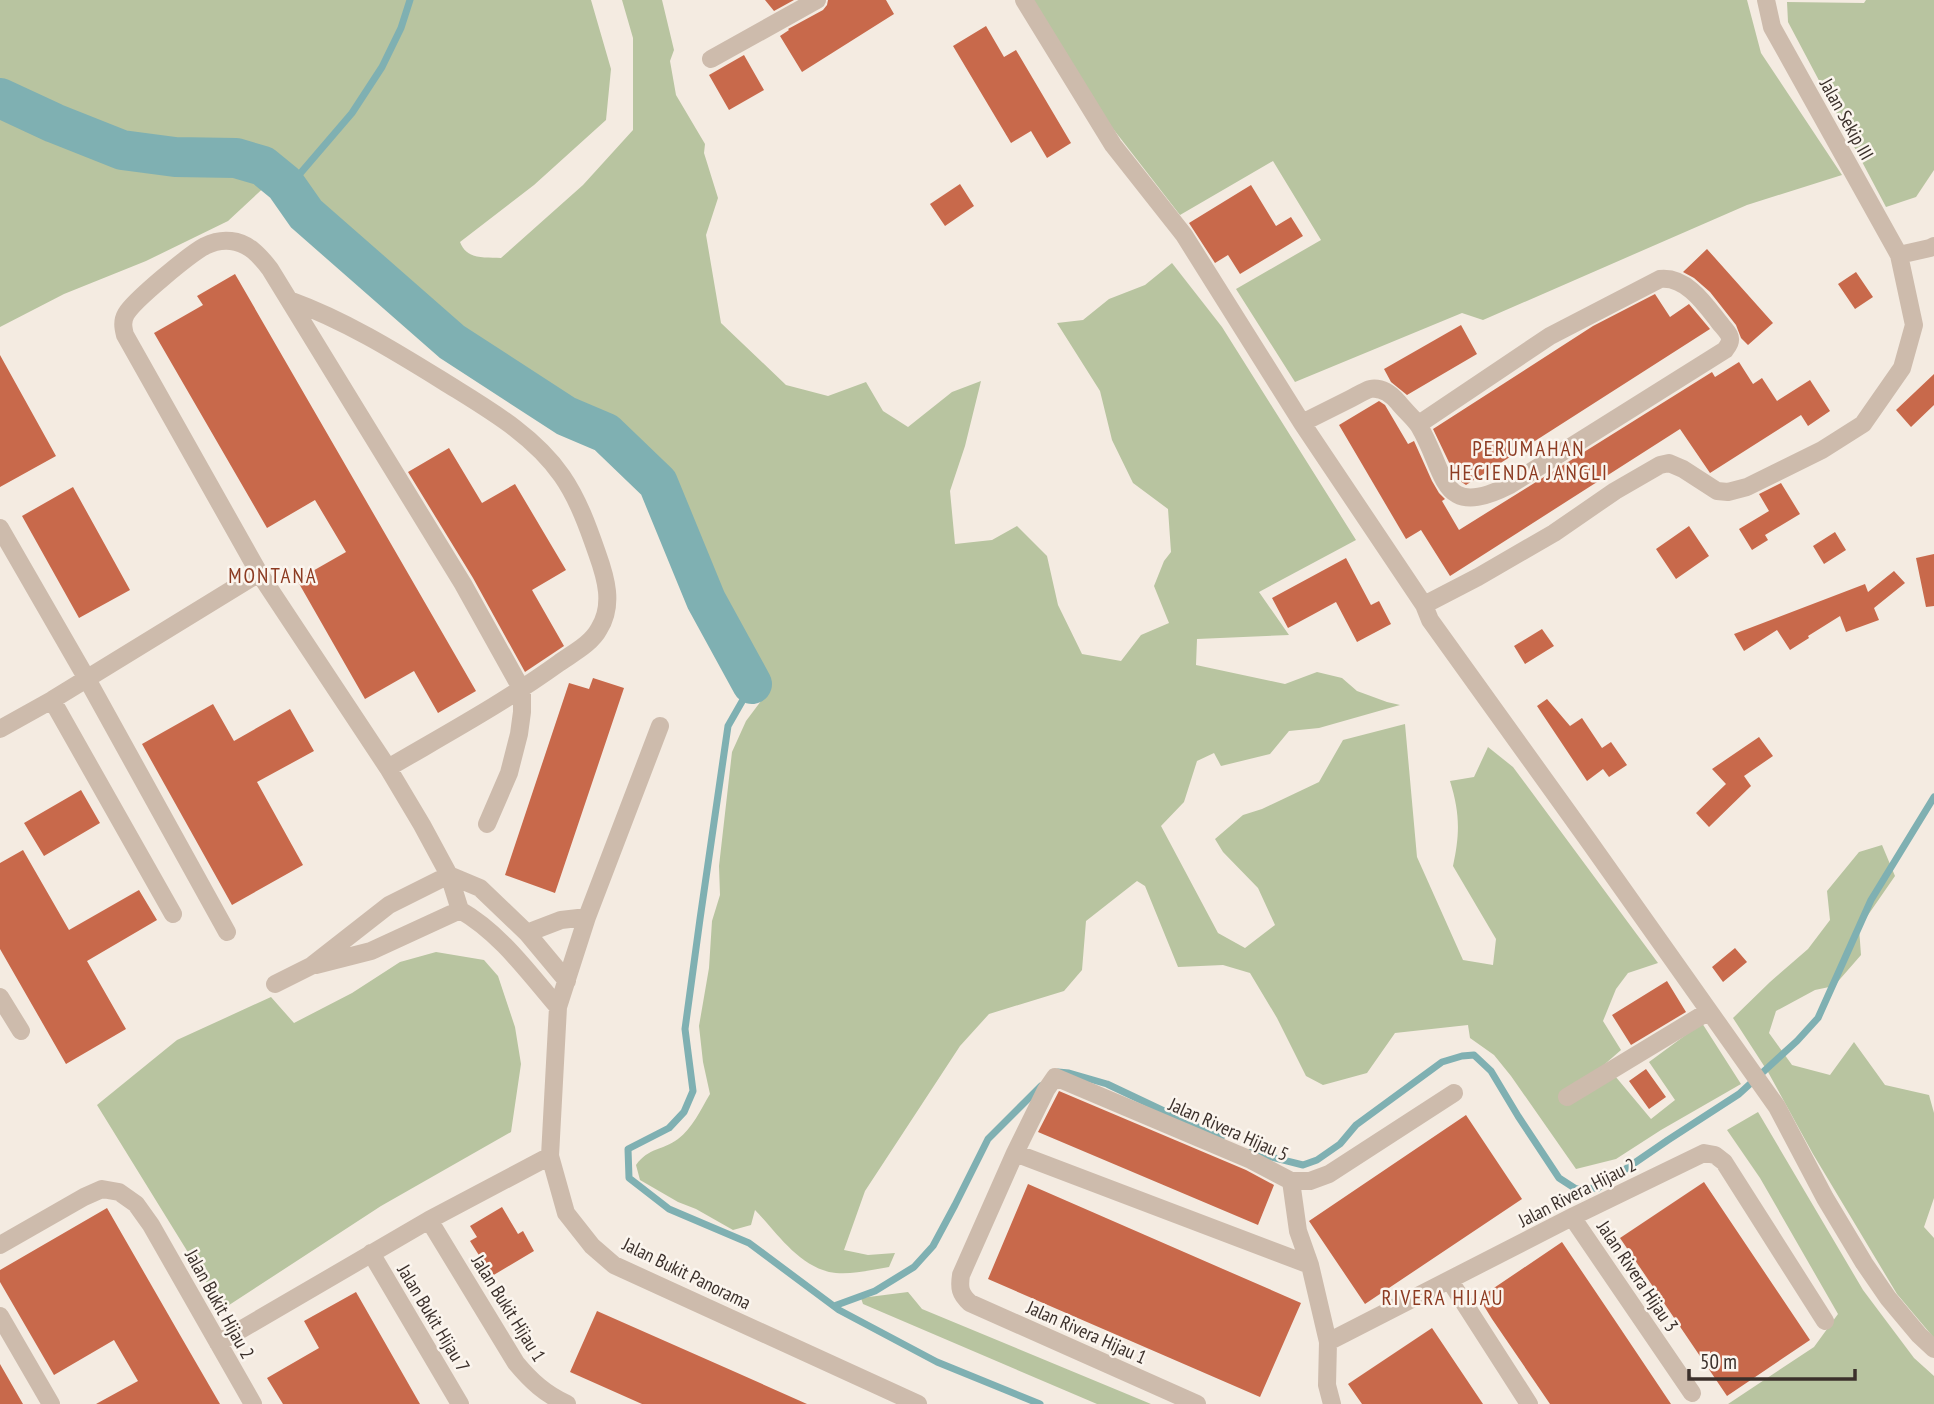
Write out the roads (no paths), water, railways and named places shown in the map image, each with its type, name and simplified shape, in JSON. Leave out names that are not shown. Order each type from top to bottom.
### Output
[{"type":"street","points":[[711,59],[817,0]]},
{"type":"street","points":[[1024,0],[1113,145],[1184,235],[1302,423],[1424,605],[1430,620],[1777,1107],[1825,1198],[1888,1298],[1934,1349]]},
{"type":"street","name":"Jalan Sekip III","points":[[1424,605],[1554,533],[1615,491],[1660,465],[1669,463],[1684,469],[1717,491],[1728,492],[1747,487],[1822,450],[1863,424],[1902,368],[1914,325],[1899,255],[1772,27],[1766,0]]},
{"type":"street","points":[[487,824],[509,773],[519,734],[522,690],[463,584],[270,269],[245,244],[229,240],[204,247],[131,306],[122,325],[125,335],[259,573],[388,768],[449,875],[460,910],[476,919],[509,950],[558,1007]]},
{"type":"street","points":[[1899,255],[1934,246]]},
{"type":"street","points":[[1302,423],[1370,389],[1384,390],[1419,425],[1446,484],[1459,495],[1473,498],[1494,493],[1510,485],[1724,350],[1729,344],[1729,335],[1690,290],[1669,278],[1660,279],[1550,336],[1419,425]]},
{"type":"street","points":[[289,300],[354,328],[485,407],[543,452],[563,477],[584,517],[606,578],[608,603],[604,620],[598,632],[587,643],[522,690],[388,768]]},
{"type":"street","points":[[0,528],[227,932]]},
{"type":"street","points":[[0,729],[259,573]]},
{"type":"street","points":[[52,700],[173,914]]},
{"type":"street","name":"Jalan Bukit Panorama","points":[[660,726],[587,917],[558,1007],[550,1156],[566,1213],[592,1246],[614,1265],[918,1404]]},
{"type":"street","points":[[275,984],[311,966],[389,905],[449,875],[480,888],[527,933],[567,981]]},
{"type":"street","points":[[311,966],[371,951],[460,910]]},
{"type":"street","points":[[527,933],[561,920],[587,917]]},
{"type":"street","points":[[0,997],[21,1031]]},
{"type":"street","points":[[1567,1097],[1709,1011]]},
{"type":"street","name":"Jalan Rivera Hijau 5","points":[[962,1296],[959,1287],[961,1275],[1015,1153],[1055,1077],[1251,1160],[1291,1181],[1310,1181],[1329,1174],[1454,1093]]},
{"type":"street","points":[[1015,1153],[1310,1265]]},
{"type":"street","name":"Jalan Rivera Hijau 2","points":[[1328,1342],[1572,1217],[1704,1153],[1714,1155],[1724,1162],[1825,1321]]},
{"type":"street","points":[[218,1343],[429,1220],[550,1156]]},
{"type":"street","points":[[1291,1181],[1298,1231],[1310,1265],[1328,1342],[1327,1385],[1332,1404]]},
{"type":"street","name":"Jalan Bukit Hijau 2","points":[[0,1245],[84,1197],[102,1189],[119,1192],[136,1204],[152,1225],[253,1404]]},
{"type":"street","name":"Jalan Rivera Hijau 3","points":[[1572,1217],[1692,1394]]},
{"type":"street","name":"Jalan Bukit Hijau 1","points":[[429,1220],[516,1363],[533,1384],[567,1404]]},
{"type":"street","name":"Jalan Bukit Hijau 7","points":[[371,1253],[460,1404]]},
{"type":"street","points":[[1450,1281],[1529,1404]]},
{"type":"street","name":"Jalan Rivera Hijau 1","points":[[962,1296],[971,1303],[1197,1404]]},
{"type":"street","points":[[0,1316],[51,1404]]},
{"type":"waterway","points":[[285,184],[298,176],[352,113],[382,67],[401,28],[410,0]]},
{"type":"waterway","points":[[0,98],[122,150],[175,157],[236,158],[263,166],[285,184],[306,214],[452,342],[566,416],[606,433],[658,483],[706,600],[752,684]]},
{"type":"waterway","points":[[752,684],[728,726],[700,919],[685,1029],[693,1091],[684,1112],[669,1128],[628,1149],[629,1178],[669,1209],[749,1243],[839,1310],[937,1362],[1040,1404]]},
{"type":"waterway","points":[[1251,1152],[1303,1165],[1317,1160],[1340,1144],[1356,1125],[1442,1062],[1474,1055],[1491,1071],[1559,1178],[1576,1189],[1598,1188],[1739,1094],[1818,1018],[1871,900],[1934,797]]},
{"type":"waterway","points":[[1058,1072],[1107,1084],[1221,1138]]},
{"type":"waterway","points":[[834,1306],[875,1291],[914,1267],[933,1246],[988,1139],[1041,1086]]},
{"type":"district","name":"PERUMAHAN HECIENDA JANGLI","points":[[1529,461]]},
{"type":"district","name":"MONTANA","points":[[273,576]]},
{"type":"district","name":"RIVERA HIJAU","points":[[1443,1298]]}]
